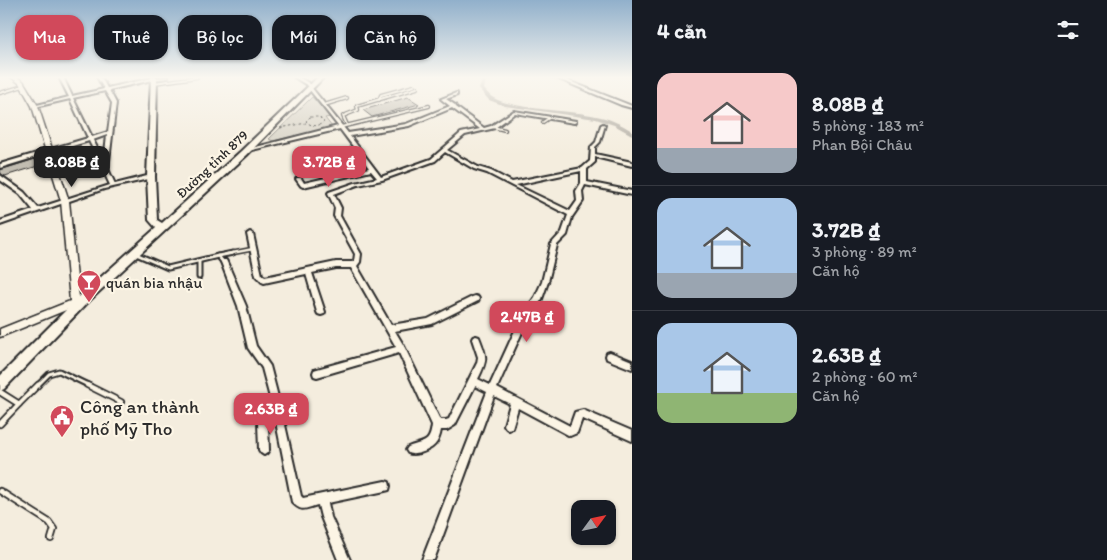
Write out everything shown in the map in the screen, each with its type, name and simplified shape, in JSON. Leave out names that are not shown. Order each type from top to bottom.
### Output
[{"type":"main road","points":[[153,103],[151,177],[153,220],[162,227]]},
{"type":"main road","name":"Đường tỉnh 879","points":[[0,385],[75,305],[246,151],[294,103]]},
{"type":"street","points":[[0,333],[75,305],[65,202],[33,103]]},
{"type":"street","points":[[35,106],[48,103]]},
{"type":"street","points":[[73,103],[113,186]]},
{"type":"street","points":[[105,170],[114,103]]},
{"type":"street","points":[[450,103],[483,129]]},
{"type":"street","points":[[620,103],[632,107]]},
{"type":"street","points":[[324,105],[380,180]]},
{"type":"street","points":[[347,135],[407,125],[454,106]]},
{"type":"street","points":[[250,234],[262,279],[336,265],[353,265],[357,262],[358,254],[337,216],[338,208],[331,193],[357,184],[380,180],[425,164],[439,156],[464,134],[492,127],[514,112],[574,122]]},
{"type":"street","points":[[510,184],[584,169],[591,164],[593,147],[598,142],[604,125]]},
{"type":"street","points":[[246,151],[341,126]]},
{"type":"street","points":[[0,166],[110,133]]},
{"type":"street","points":[[444,150],[476,168],[489,172],[571,214]]},
{"type":"street","points":[[593,155],[632,164]]},
{"type":"street","points":[[299,179],[302,184],[372,169]]},
{"type":"street","points":[[428,560],[492,390],[525,317],[538,299],[545,282],[554,244],[565,233],[571,214],[580,201],[578,191],[584,183],[584,169]]},
{"type":"street","points":[[0,177],[22,193],[37,211]]},
{"type":"street","points":[[0,223],[113,186],[151,177]]},
{"type":"street","points":[[584,183],[632,193]]},
{"type":"street","points":[[221,259],[242,306],[252,348],[266,366],[279,416],[296,498],[300,504],[385,486]]},
{"type":"street","points":[[353,265],[401,349],[437,425],[437,437],[433,443],[411,450]]},
{"type":"street","points":[[308,271],[321,312]]},
{"type":"street","points":[[389,329],[429,322],[475,299]]},
{"type":"street","points":[[437,425],[447,425],[452,422],[474,381],[482,357],[476,339]]},
{"type":"street","points":[[317,373],[401,349]]},
{"type":"street","points":[[610,356],[632,365]]},
{"type":"street","points":[[474,381],[570,431],[574,430],[578,415],[583,414],[632,436]]},
{"type":"street","points":[[509,425],[515,402]]},
{"type":"street","points":[[264,450],[263,422],[279,416]]},
{"type":"street","points":[[322,500],[326,517],[344,560]]},
{"type":"lane","points":[[324,105],[330,103]]},
{"type":"lane","points":[[347,125],[342,118],[344,115],[358,110],[358,106],[368,103]]},
{"type":"lane","points":[[341,126],[429,106]]},
{"type":"lane","points":[[543,122],[548,118]]},
{"type":"lane","points":[[492,127],[505,130]]},
{"type":"lane","points":[[134,253],[168,268],[221,259],[253,249]]},
{"type":"lane","points":[[199,262],[199,277]]},
{"type":"lane","points":[[0,424],[49,374],[59,371],[121,402]]},
{"type":"lane","points":[[0,392],[19,404]]},
{"type":"lane","points":[[0,491],[49,522],[54,529],[51,539]]},
{"type":"path","points":[[281,128],[306,123],[316,126],[322,124],[324,120],[312,116],[306,120],[306,123]]},
{"type":"shaded area","points":[[306,103],[318,103],[330,117],[325,118],[332,127],[273,141],[269,139]]},
{"type":"building","points":[[387,103],[419,104],[372,117],[363,110]]},
{"type":"building","points":[[35,159],[38,166],[5,176],[1,174],[0,170]]},
{"type":"waterway","points":[[502,103],[596,117],[616,123],[632,133]]},
{"type":"place","name":"quán bia nhậu","points":[[89,303]]},
{"type":"place","name":"Công an thành phố Mỹ Tho","points":[[62,438]]}]
